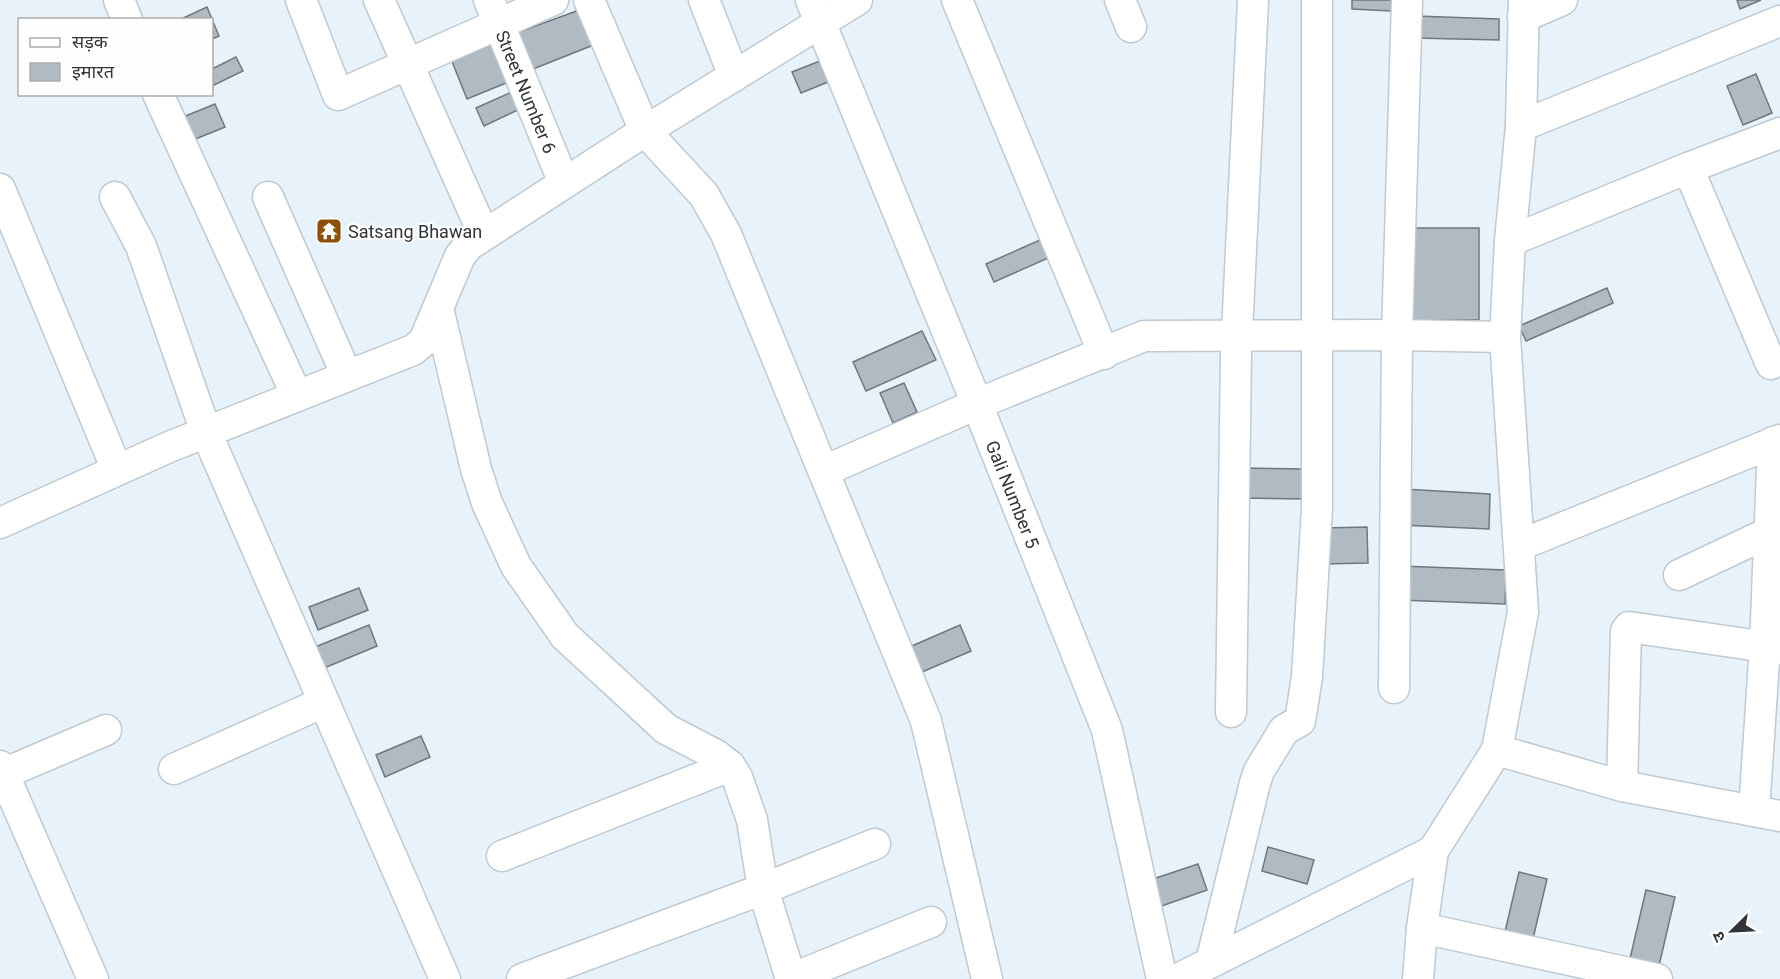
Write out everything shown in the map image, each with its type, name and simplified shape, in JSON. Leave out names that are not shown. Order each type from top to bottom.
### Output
[{"type":"street","points":[[118,0],[126,18]]},
{"type":"street","points":[[301,0],[338,95],[408,65],[494,12],[554,0]]},
{"type":"street","points":[[379,0],[484,235]]},
{"type":"street","points":[[590,0],[645,131],[704,195],[726,234],[926,721],[987,979]]},
{"type":"street","points":[[704,0],[734,76]]},
{"type":"street","points":[[0,523],[169,447],[413,350],[424,341],[460,256],[469,245],[734,76],[816,11],[857,0]]},
{"type":"street","points":[[957,0],[1104,354]]},
{"type":"street","points":[[1120,0],[1131,27]]},
{"type":"street","points":[[1232,712],[1238,336],[1253,0]]},
{"type":"street","points":[[1211,962],[1257,777],[1284,730],[1300,721],[1307,677],[1317,508],[1317,0]]},
{"type":"street","points":[[1394,688],[1397,335],[1407,0]]},
{"type":"street","points":[[1418,979],[1422,928],[1433,851],[1497,750],[1523,612],[1505,337],[1510,241],[1521,126],[1523,8],[1562,0]]},
{"type":"street","name":"Gali Number 5","points":[[816,11],[1107,730],[1162,979]]},
{"type":"street","name":"Street Number 6","points":[[494,12],[564,183]]},
{"type":"street","points":[[1521,126],[1780,21]]},
{"type":"street","points":[[159,99],[297,396]]},
{"type":"street","points":[[1510,241],[1780,133]]},
{"type":"street","points":[[1688,168],[1771,364]]},
{"type":"street","points":[[0,189],[117,470]]},
{"type":"street","points":[[115,197],[141,246],[207,432],[445,979]]},
{"type":"street","points":[[268,197],[347,376]]},
{"type":"street","points":[[438,308],[476,469],[487,503],[516,566],[566,636],[666,729],[716,755],[730,766],[737,777],[752,820],[763,889],[791,979],[931,922]]},
{"type":"street","points":[[824,471],[977,404],[1104,354],[1143,336],[1505,337]]},
{"type":"street","points":[[1497,750],[1622,786],[1767,814],[1772,648],[1770,532],[1777,441],[1520,545]]},
{"type":"street","points":[[1679,575],[1770,532]]},
{"type":"street","points":[[1622,786],[1626,631],[1629,627],[1772,648]]},
{"type":"street","points":[[174,769],[324,702]]},
{"type":"street","points":[[93,979],[2,770],[106,730]]},
{"type":"street","points":[[502,856],[730,766]]},
{"type":"street","points":[[522,979],[763,889],[875,844]]},
{"type":"street","points":[[1178,979],[1433,851]]},
{"type":"street","points":[[1422,928],[1658,979]]},
{"type":"building","points":[[1352,0],[1392,0],[1391,11],[1352,9]]},
{"type":"building","points":[[1737,0],[1761,0],[1740,9]]},
{"type":"building","points":[[207,7],[212,18],[183,18]]},
{"type":"building","points":[[582,9],[596,44],[523,73],[508,36]]},
{"type":"building","points":[[1416,16],[1499,19],[1499,40],[1415,38]]},
{"type":"building","points":[[213,22],[219,36],[213,39]]},
{"type":"building","points":[[494,41],[511,81],[467,99],[451,59]]},
{"type":"building","points":[[236,57],[243,71],[213,86],[213,68]]},
{"type":"building","points":[[825,59],[833,80],[801,93],[792,72]]},
{"type":"building","points":[[1756,74],[1772,113],[1743,125],[1727,86]]},
{"type":"building","points":[[514,91],[522,108],[484,126],[476,108]]},
{"type":"building","points":[[215,104],[225,127],[188,142],[178,119]]},
{"type":"building","points":[[1412,228],[1479,228],[1479,320],[1412,320]]},
{"type":"building","points":[[1040,240],[1048,258],[994,282],[986,264]]},
{"type":"building","points":[[1607,288],[1613,303],[1526,341],[1519,326]]},
{"type":"building","points":[[922,331],[936,360],[866,391],[853,362]]},
{"type":"building","points":[[904,383],[917,412],[893,423],[880,393]]},
{"type":"building","points":[[1244,468],[1306,469],[1306,499],[1243,498]]},
{"type":"building","points":[[1403,489],[1490,494],[1489,529],[1401,525]]},
{"type":"building","points":[[1367,527],[1368,563],[1323,564],[1323,528]]},
{"type":"building","points":[[1400,566],[1506,570],[1505,604],[1399,600]]},
{"type":"building","points":[[359,588],[368,610],[318,630],[309,607]]},
{"type":"building","points":[[369,625],[377,646],[317,671],[308,650]]},
{"type":"building","points":[[960,625],[971,651],[915,675],[905,649]]},
{"type":"building","points":[[421,736],[430,757],[385,777],[376,755]]},
{"type":"building","points":[[1268,847],[1314,860],[1307,884],[1262,871]]},
{"type":"building","points":[[1198,864],[1207,890],[1153,909],[1144,882]]},
{"type":"building","points":[[1519,872],[1547,879],[1532,943],[1504,936]]},
{"type":"building","points":[[1646,890],[1675,897],[1658,970],[1629,963]]},
{"type":"place","name":"Satsang Bhawan","points":[[329,231]]}]
